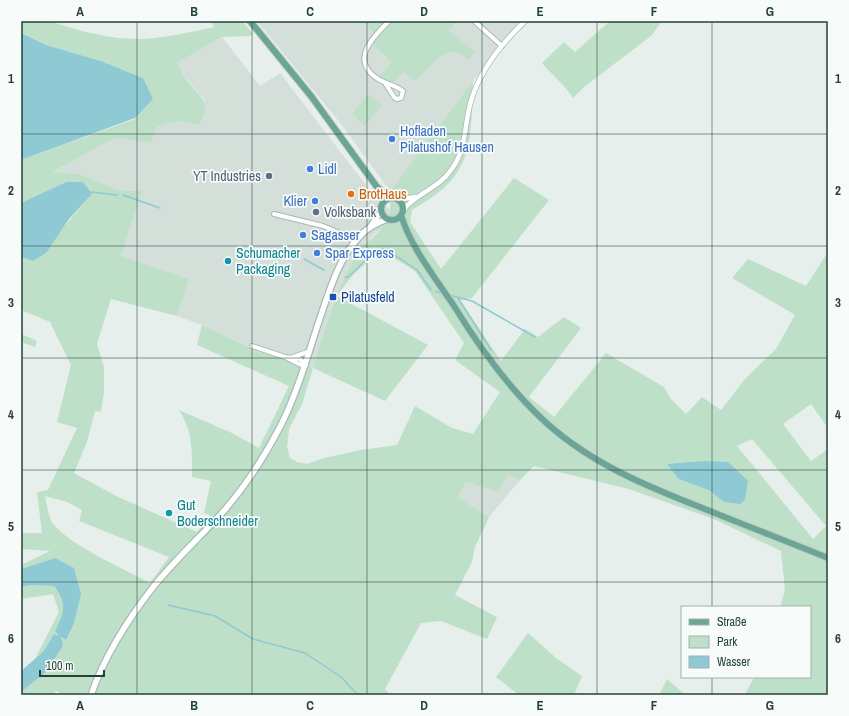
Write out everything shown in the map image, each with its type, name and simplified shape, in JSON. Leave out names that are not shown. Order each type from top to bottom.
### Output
[{"type":"main road","points":[[91,695],[97,677],[115,642],[133,614],[155,585],[222,512],[265,454],[284,418],[305,366],[333,281],[356,240],[369,227],[381,211],[383,204],[377,187],[320,107],[250,21]]},
{"type":"main road","points":[[377,187],[391,198],[398,200],[409,234],[451,302],[501,375],[538,415],[589,455],[622,475],[654,490],[828,558]]},
{"type":"main road","points":[[383,204],[391,198]]},
{"type":"main road","points":[[381,211],[387,219]]},
{"type":"main road","points":[[394,220],[402,213]]},
{"type":"main road","points":[[369,227],[387,219],[394,220],[409,234]]},
{"type":"street","points":[[385,83],[394,98],[401,98],[403,91],[385,83],[368,70],[365,57],[368,44],[389,21]]},
{"type":"street","points":[[474,21],[502,46]]},
{"type":"street","points":[[398,200],[416,196],[440,183],[452,170],[461,153],[470,102],[484,69],[502,46],[525,21]]},
{"type":"street","points":[[402,213],[416,196]]},
{"type":"street","points":[[274,214],[323,226],[356,240]]},
{"type":"street","points":[[252,346],[285,357],[305,366]]},
{"type":"street","points":[[292,357],[310,351]]},
{"type":"street","points":[[285,357],[300,359],[305,366]]},
{"type":"shaded area","points":[[257,21],[364,21],[377,36],[370,42],[415,81],[441,55],[456,52],[469,60],[476,52],[449,31],[457,21],[526,21],[473,81],[390,191],[341,124]]},
{"type":"shaded area","name":"Pilatusfeld","points":[[222,37],[260,86],[280,73],[375,197],[391,210],[390,223],[377,232],[358,251],[344,278],[313,368],[263,353],[202,325],[177,316],[189,279],[121,256],[142,191],[118,190],[79,174],[52,173],[114,137],[151,143],[157,127],[178,121],[205,100],[188,81],[177,63]]},
{"type":"shaded area","points":[[508,475],[520,480],[489,517],[458,497],[466,482],[498,492]]},
{"type":"green space","points":[[21,21],[53,21],[67,27],[104,36],[141,39],[169,36],[214,27],[212,21],[242,21],[253,34],[250,36],[222,37],[177,63],[188,82],[202,97],[204,102],[205,111],[199,125],[178,121],[157,127],[151,143],[114,138],[53,172],[79,174],[118,190],[142,191],[121,256],[189,279],[177,316],[111,299],[97,344],[104,367],[104,392],[101,412],[95,411],[87,442],[74,473],[118,497],[197,532],[210,515],[204,513],[211,481],[192,477],[191,442],[184,418],[179,410],[232,433],[259,448],[289,386],[197,345],[202,325],[262,353],[313,368],[337,295],[357,253],[376,235],[383,223],[390,223],[390,191],[473,81],[470,138],[462,164],[455,176],[445,187],[412,210],[410,222],[441,269],[514,178],[549,200],[472,298],[460,300],[501,361],[525,329],[538,337],[564,317],[581,328],[529,397],[554,417],[606,353],[664,387],[670,398],[686,414],[702,397],[721,410],[745,379],[776,349],[795,315],[732,278],[748,259],[806,286],[828,252],[828,428],[811,404],[783,424],[811,461],[828,449],[828,695],[745,695],[754,678],[811,678],[811,606],[780,606],[785,590],[781,551],[716,520],[629,489],[534,466],[520,480],[508,475],[498,492],[466,482],[458,497],[489,517],[475,547],[472,562],[455,595],[497,617],[487,639],[441,621],[421,623],[385,689],[390,695],[64,695],[56,691],[52,695],[21,695],[21,692],[46,672],[63,646],[60,637],[66,640],[73,626],[55,558],[21,569],[21,565],[50,551],[21,549],[21,533],[42,533],[37,492],[48,490],[77,428],[57,422],[71,365],[50,322],[21,310],[21,257],[34,261],[92,194],[66,182],[21,203],[21,160],[135,119],[143,78],[101,61],[46,45],[21,33]],"holes":[[[383,251],[415,271],[464,343],[455,360],[500,392],[473,434],[452,428],[415,406],[397,445],[361,450],[324,458],[307,464],[297,462],[290,458],[287,447],[289,429],[302,404],[313,368],[385,401],[428,345],[337,296],[357,271],[369,260]],[[752,439],[826,526],[813,539],[737,446]],[[45,496],[67,502],[82,510],[79,521],[169,557],[150,583],[85,549],[62,533],[52,522]]]},
{"type":"green space","points":[[364,21],[457,21],[449,31],[476,52],[469,60],[456,52],[442,55],[415,81],[403,72],[393,83],[379,77],[392,62],[370,42],[376,36]]},
{"type":"green space","points":[[610,21],[662,21],[651,36],[584,87],[573,98],[542,63],[564,42],[575,52]]},
{"type":"green space","points":[[368,94],[382,105],[365,126],[352,114]]},
{"type":"green space","points":[[21,334],[37,341],[35,347],[21,342]]},
{"type":"green space","points":[[31,585],[54,586],[61,598],[64,608],[55,631],[60,636],[54,634],[43,652],[28,666],[35,659],[59,612],[53,594],[21,599],[21,587]]},
{"type":"green space","points":[[528,633],[556,658],[582,676],[574,695],[519,695],[496,677]]},
{"type":"green space","points":[[667,679],[685,695],[659,695]]},
{"type":"water","points":[[21,33],[46,45],[101,61],[143,78],[153,99],[135,118],[21,160]]},
{"type":"water","points":[[66,182],[83,182],[92,194],[69,219],[46,253],[33,261],[21,257],[21,203]]},
{"type":"water","points":[[705,461],[728,462],[748,481],[745,499],[741,504],[724,502],[709,490],[679,479],[667,464]]},
{"type":"water","points":[[55,558],[74,568],[81,594],[73,626],[66,640],[61,637],[63,646],[46,672],[21,692],[21,671],[43,652],[54,634],[59,636],[55,631],[63,613],[63,603],[54,586],[31,585],[21,587],[21,569]]},
{"type":"waterway","points":[[91,192],[117,195]]},
{"type":"waterway","points":[[123,195],[160,208]]},
{"type":"waterway","points":[[345,277],[348,277],[367,259],[384,248],[417,270],[431,290]]},
{"type":"waterway","points":[[304,259],[324,270]]},
{"type":"waterway","points":[[436,292],[442,293]]},
{"type":"waterway","points":[[449,295],[472,301],[535,337]]},
{"type":"waterway","points":[[458,298],[491,350]]},
{"type":"waterway","points":[[168,605],[215,616],[253,639],[305,653],[341,677],[358,695]]},
{"type":"place","name":"Hofladen Pilatushof Hausen","points":[[392,139]]},
{"type":"place","name":"Lidl","points":[[310,169]]},
{"type":"place","name":"YT Industries","points":[[269,176]]},
{"type":"place","name":"BrotHaus","points":[[351,194]]},
{"type":"place","name":"Klier","points":[[315,201]]},
{"type":"place","name":"Volksbank","points":[[316,212]]},
{"type":"place","name":"Sagasser","points":[[303,235]]},
{"type":"place","name":"Spar Express","points":[[317,253]]},
{"type":"place","name":"Schumacher Packaging","points":[[228,261]]},
{"type":"place","name":"Pilatusfeld","points":[[333,297]]},
{"type":"place","name":"Gut Boderschneider","points":[[169,513]]}]
